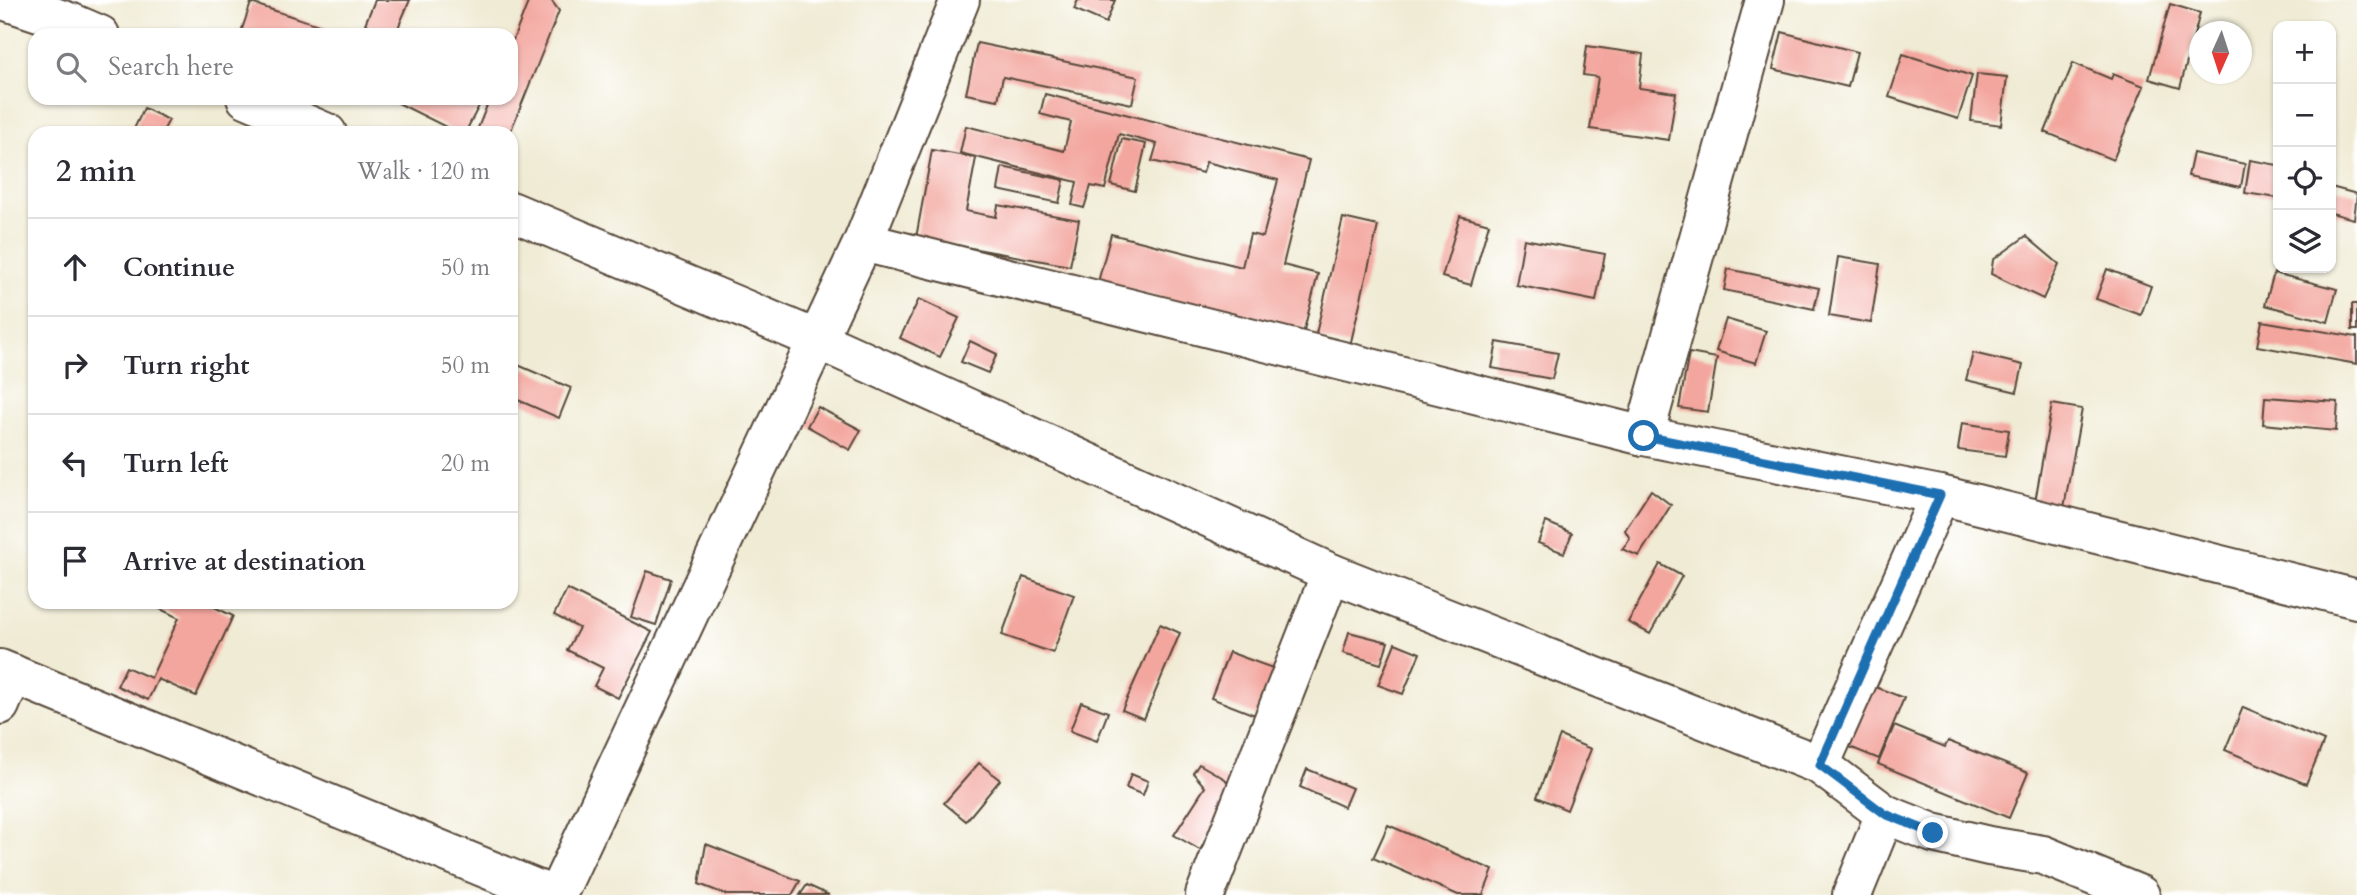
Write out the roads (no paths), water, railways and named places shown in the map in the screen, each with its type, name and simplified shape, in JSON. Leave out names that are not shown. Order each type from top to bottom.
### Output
[{"type":"street","points":[[3,0],[84,28]]},
{"type":"street","points":[[557,895],[863,242],[960,0]]},
{"type":"street","points":[[1644,436],[1765,0]]},
{"type":"street","points":[[262,105],[311,126]]},
{"type":"street","points":[[518,214],[818,340],[1331,573],[1820,765],[1885,814],[1933,833],[2043,855],[2140,895]]},
{"type":"street","points":[[863,242],[1644,436],[1940,495],[2357,599]]},
{"type":"street","points":[[1820,765],[1940,495]]},
{"type":"street","points":[[1205,895],[1331,573]]},
{"type":"street","points":[[4,683],[551,895]]},
{"type":"street","points":[[1852,895],[1885,814]]}]
